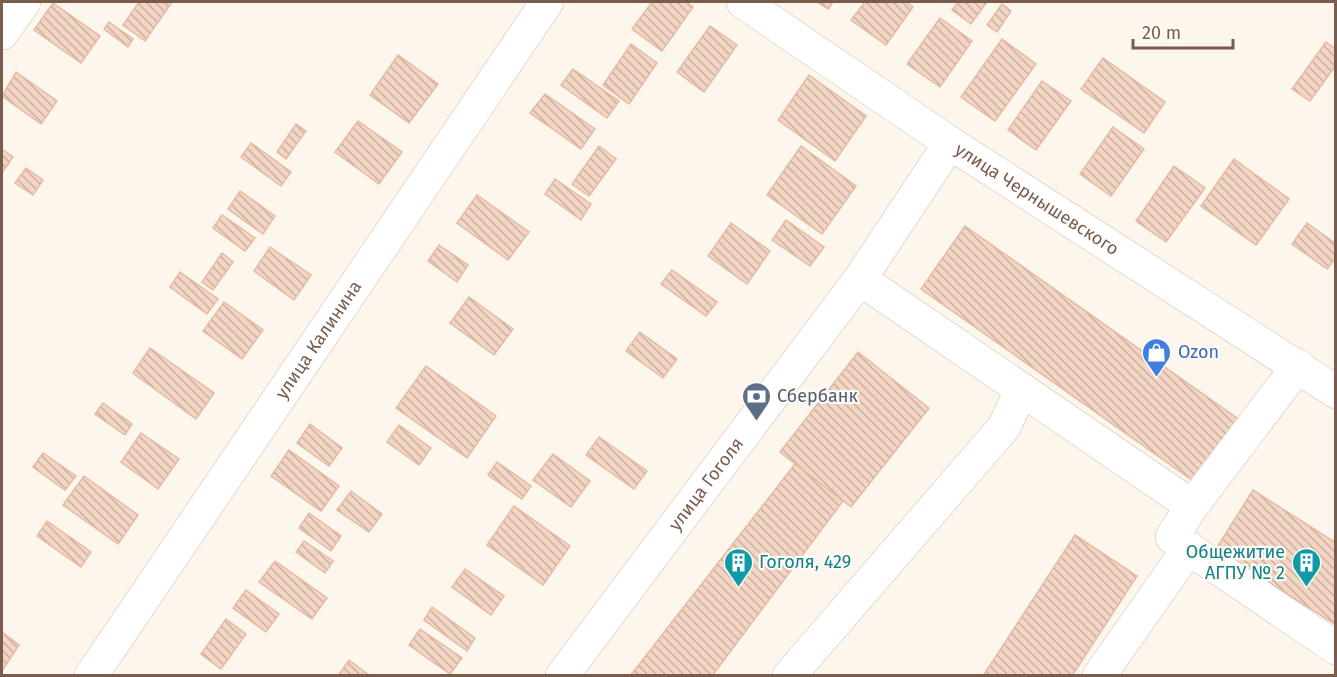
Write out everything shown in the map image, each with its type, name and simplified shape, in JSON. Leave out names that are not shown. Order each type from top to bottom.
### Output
[{"type":"street","points":[[2,33],[24,2]]},
{"type":"street","name":"улица Калинина","points":[[91,675],[547,2]]},
{"type":"street","name":"улица Чернышевского","points":[[743,2],[950,143],[1335,392]]},
{"type":"street","name":"улица Гоголя","points":[[562,675],[860,279],[950,143]]},
{"type":"street","points":[[860,279],[1192,506]]},
{"type":"street","points":[[1298,366],[1192,506],[1172,537],[1335,648]]},
{"type":"street","points":[[789,675],[1004,427],[1022,391]]},
{"type":"street","points":[[1099,675],[1189,548]]},
{"type":"building","points":[[139,2],[172,2],[145,41],[123,25]]},
{"type":"building","points":[[652,2],[686,2],[693,7],[662,51],[632,29]]},
{"type":"building","points":[[817,2],[833,2],[828,9]]},
{"type":"building","points":[[865,2],[906,2],[913,7],[886,45],[851,20]]},
{"type":"building","points":[[958,2],[987,2],[971,24],[952,10]]},
{"type":"building","points":[[53,3],[100,36],[81,63],[34,30]]},
{"type":"building","points":[[1002,4],[1011,11],[997,32],[987,25]]},
{"type":"building","points":[[940,18],[972,41],[940,87],[907,64]]},
{"type":"building","points":[[109,22],[133,39],[128,47],[104,29]]},
{"type":"building","points":[[710,26],[737,45],[704,92],[677,72]]},
{"type":"building","points":[[1002,39],[1036,64],[995,121],[961,97]]},
{"type":"building","points":[[1326,42],[1336,49],[1336,65],[1310,101],[1292,89]]},
{"type":"building","points":[[631,44],[657,63],[629,104],[603,85]]},
{"type":"building","points":[[398,55],[438,84],[409,123],[370,95]]},
{"type":"building","points":[[1103,58],[1165,102],[1144,133],[1081,89]]},
{"type":"building","points":[[573,69],[619,101],[607,118],[561,85]]},
{"type":"building","points":[[16,72],[57,101],[41,124],[2,96]]},
{"type":"building","points":[[809,75],[866,116],[835,161],[778,120]]},
{"type":"building","points":[[1042,81],[1071,101],[1036,150],[1008,130]]},
{"type":"building","points":[[545,94],[595,129],[581,149],[530,113]]},
{"type":"building","points":[[358,121],[402,152],[379,184],[335,152]]},
{"type":"building","points":[[296,124],[306,131],[286,159],[277,152]]},
{"type":"building","points":[[1113,127],[1144,149],[1111,196],[1080,174]]},
{"type":"building","points":[[251,143],[291,172],[281,186],[241,157]]},
{"type":"building","points":[[599,146],[616,159],[589,196],[572,184]]},
{"type":"building","points":[[801,146],[856,186],[822,234],[767,195]]},
{"type":"building","points":[[2,149],[13,157],[2,173]]},
{"type":"building","points":[[1234,159],[1289,199],[1256,245],[1201,206]]},
{"type":"building","points":[[1174,166],[1205,188],[1166,242],[1136,221]]},
{"type":"building","points":[[26,168],[43,180],[33,195],[15,183]]},
{"type":"building","points":[[555,179],[591,204],[581,220],[545,194]]},
{"type":"building","points":[[240,191],[275,216],[263,234],[228,209]]},
{"type":"building","points":[[477,195],[529,232],[508,260],[457,223]]},
{"type":"building","points":[[222,215],[255,238],[245,251],[213,228]]},
{"type":"building","points":[[786,220],[824,247],[810,266],[772,240]]},
{"type":"building","points":[[731,223],[770,251],[747,284],[708,256]]},
{"type":"building","points":[[1307,223],[1336,244],[1336,257],[1327,269],[1292,244]]},
{"type":"building","points":[[965,226],[1244,423],[1199,485],[921,289]]},
{"type":"building","points":[[439,245],[468,265],[457,282],[428,261]]},
{"type":"building","points":[[270,247],[311,275],[294,300],[254,271]]},
{"type":"building","points":[[222,253],[233,262],[213,290],[202,282]]},
{"type":"building","points":[[672,270],[717,302],[706,316],[661,284]]},
{"type":"building","points":[[180,272],[218,299],[207,314],[170,287]]},
{"type":"building","points":[[469,297],[513,329],[494,355],[450,323]]},
{"type":"building","points":[[224,302],[263,330],[242,359],[203,331]]},
{"type":"building","points":[[640,332],[677,359],[663,378],[626,351]]},
{"type":"building","points":[[150,348],[214,393],[196,419],[133,373]]},
{"type":"building","points":[[858,352],[929,408],[851,507],[780,452]]},
{"type":"building","points":[[426,366],[496,416],[467,458],[396,408]]},
{"type":"building","points":[[103,403],[132,424],[125,435],[95,414]]},
{"type":"building","points":[[310,424],[342,448],[329,466],[297,443]]},
{"type":"building","points":[[399,425],[431,448],[419,465],[387,442]]},
{"type":"building","points":[[141,433],[179,459],[158,489],[121,462]]},
{"type":"building","points":[[599,437],[647,471],[634,489],[586,455]]},
{"type":"building","points":[[289,450],[339,486],[321,511],[271,476]]},
{"type":"building","points":[[43,453],[76,476],[65,490],[33,467]]},
{"type":"building","points":[[553,454],[590,481],[571,507],[533,480]]},
{"type":"building","points":[[497,462],[531,486],[522,499],[488,475]]},
{"type":"building","name":"Гоголя, 429","points":[[795,464],[843,501],[712,676],[630,676]]},
{"type":"building","points":[[84,476],[138,515],[118,544],[63,505]]},
{"type":"building","name":"Общежитие АГПУ № 2","points":[[1253,490],[1336,543],[1336,625],[1216,549]]},
{"type":"building","points":[[351,491],[382,514],[369,532],[337,510]]},
{"type":"building","points":[[514,506],[570,546],[543,585],[487,545]]},
{"type":"building","points":[[309,513],[341,536],[331,551],[299,528]]},
{"type":"building","points":[[47,521],[91,552],[81,567],[37,536]]},
{"type":"building","points":[[1075,535],[1137,576],[1072,676],[983,676]]},
{"type":"building","points":[[304,541],[333,561],[325,573],[296,552]]},
{"type":"building","points":[[275,561],[327,598],[312,619],[259,582]]},
{"type":"building","points":[[465,569],[504,596],[491,615],[452,587]]},
{"type":"building","points":[[246,590],[279,614],[266,632],[233,608]]},
{"type":"building","points":[[432,607],[475,638],[467,651],[424,620]]},
{"type":"building","points":[[226,619],[246,634],[221,669],[201,654]]},
{"type":"building","points":[[420,629],[462,658],[450,674],[409,645]]},
{"type":"building","points":[[2,632],[19,645],[2,671]]},
{"type":"building","points":[[349,660],[370,676],[338,676]]},
{"type":"place","name":"Ozon","points":[[1157,378]]},
{"type":"place","name":"Сбербанк","points":[[756,422]]},
{"type":"place","name":"Гоголя, 429","points":[[738,588]]},
{"type":"place","name":"Общежитие АГПУ № 2","points":[[1306,588]]}]
